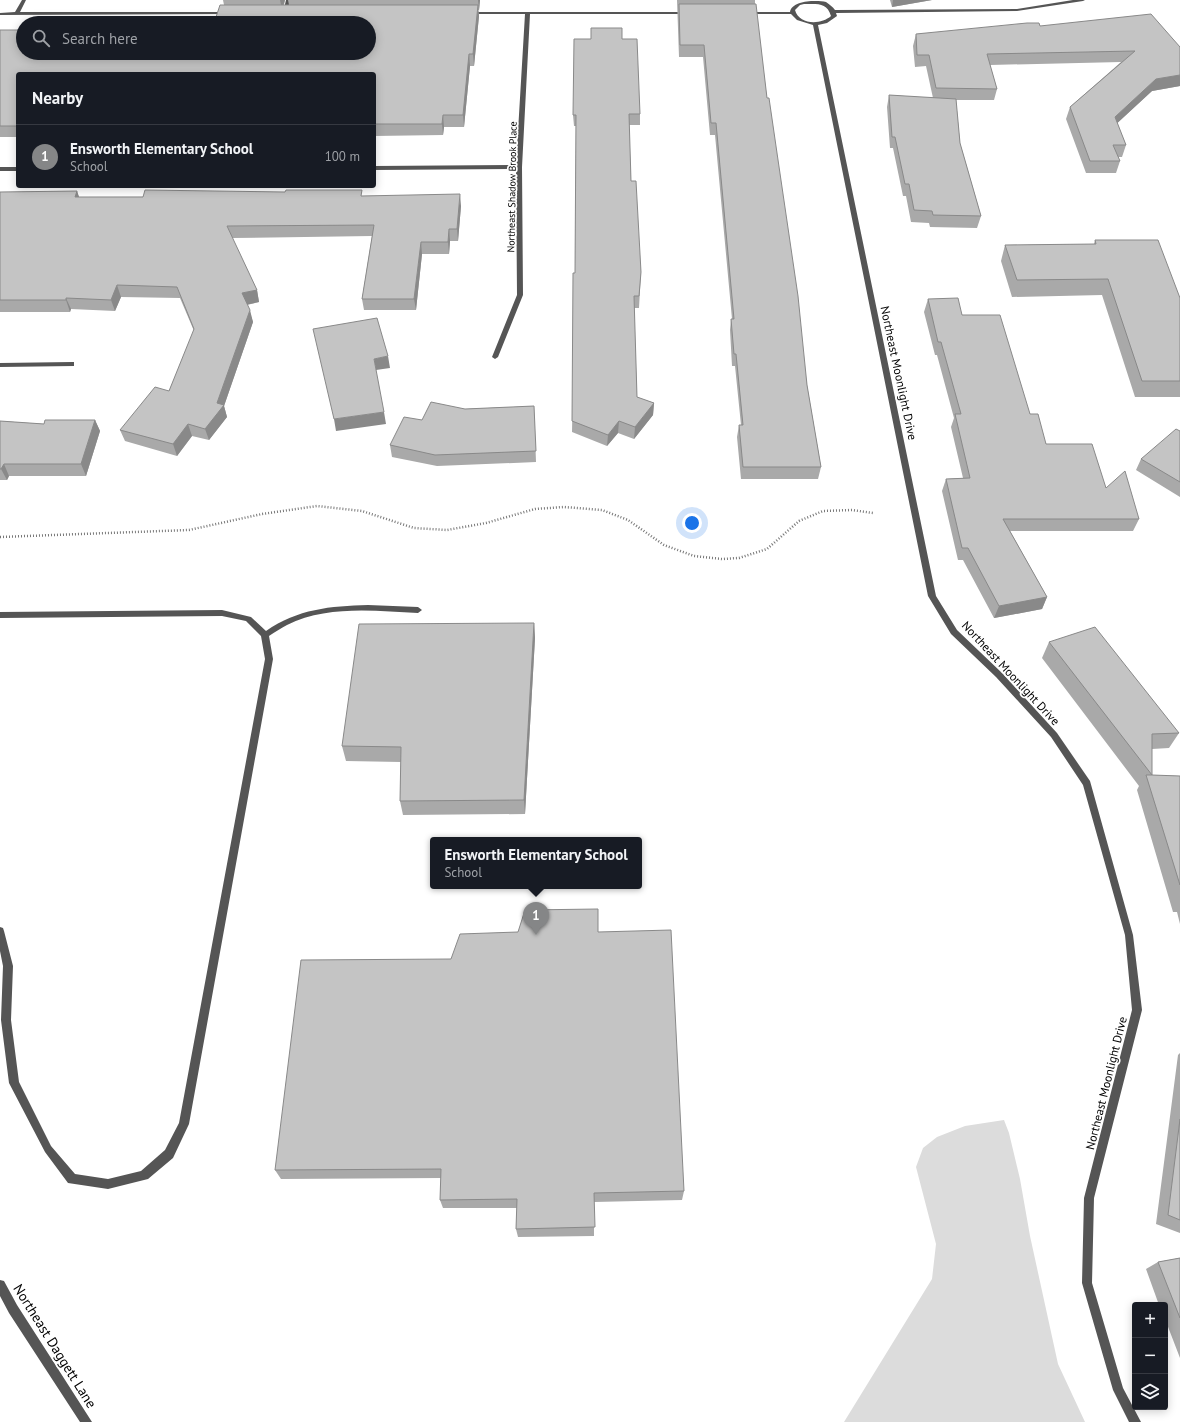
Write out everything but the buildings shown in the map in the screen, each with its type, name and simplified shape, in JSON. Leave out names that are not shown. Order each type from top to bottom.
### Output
[{"type":"street","points":[[17,14],[24,0]]},
{"type":"street","points":[[285,13],[288,0]]},
{"type":"street","points":[[792,13],[794,6],[810,1],[824,4],[834,12],[1017,10],[1083,0]]},
{"type":"street","points":[[738,13],[792,13],[803,21],[815,23],[827,21],[834,16],[834,12]]},
{"type":"street","points":[[0,14],[230,13]]},
{"type":"street","points":[[277,13],[292,13]]},
{"type":"street","points":[[464,13],[699,13]]},
{"type":"street","name":"Northeast Shadow Brook Place","points":[[495,357],[520,295],[520,167],[528,14]]},
{"type":"street","name":"Northeast Moonlight Drive","points":[[815,23],[932,596],[954,632],[999,675],[1054,735],[1087,784],[1129,935],[1136,1010],[1089,1198],[1087,1282],[1118,1390],[1135,1422]]},
{"type":"street","points":[[376,168],[520,167]]},
{"type":"street","points":[[0,169],[16,169]]},
{"type":"street","points":[[0,365],[72,364]]},
{"type":"street","points":[[265,635],[286,622],[341,609],[418,610]]},
{"type":"street","points":[[0,615],[222,614],[248,619],[265,635],[269,659],[184,1124],[169,1154],[144,1175],[108,1184],[72,1179],[48,1149],[14,1083],[6,1020],[8,966],[0,930]]},
{"type":"street","name":"Northeast Daggett Lane","points":[[0,1285],[13,1309],[86,1422]]},
{"type":"path","points":[[0,537],[189,530],[262,514],[317,506],[362,511],[414,528],[433,531],[486,523],[535,509],[564,506],[584,507],[608,512],[628,520],[664,545],[694,556],[722,559],[740,558],[767,550],[799,521],[823,511],[852,510],[873,513]]},
{"type":"shaded area","points":[[1004,1120],[1009,1133],[1020,1179],[1030,1236],[1058,1364],[1085,1422],[844,1422],[932,1279],[936,1244],[916,1167],[923,1148],[937,1137],[965,1126]]},
{"type":"place","name":"Ensworth Elementary School","points":[[536,935]]}]
